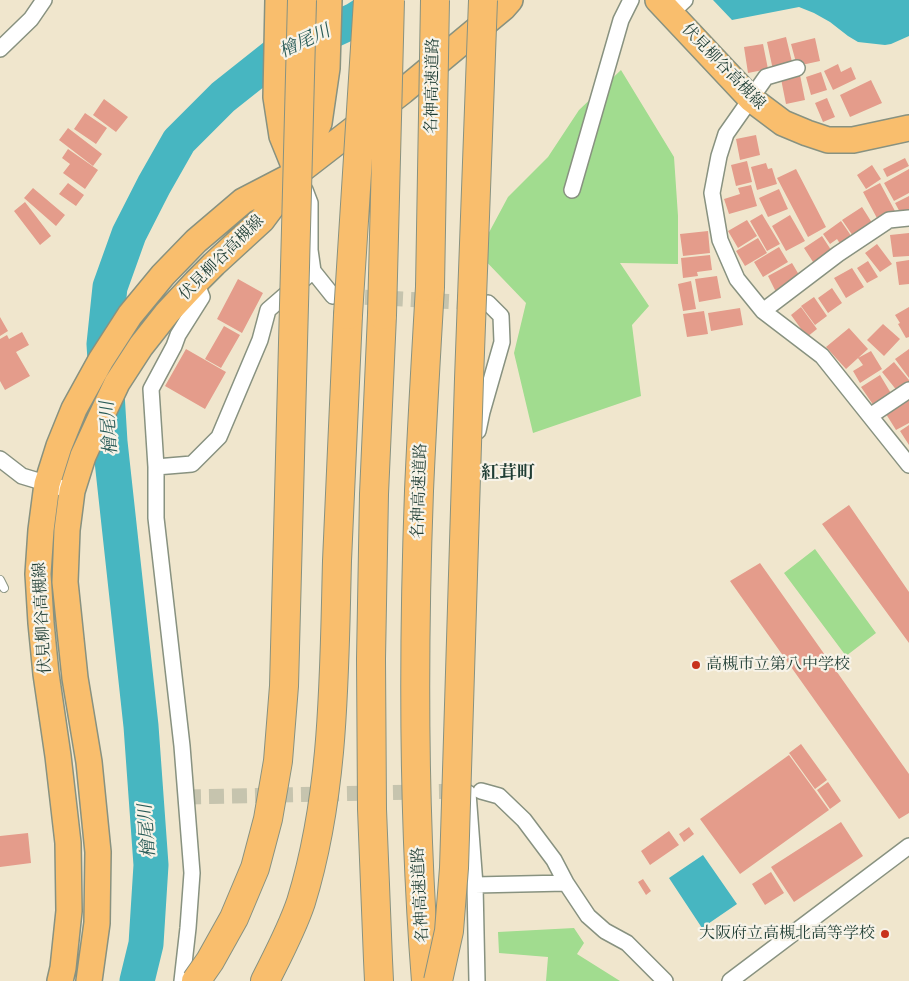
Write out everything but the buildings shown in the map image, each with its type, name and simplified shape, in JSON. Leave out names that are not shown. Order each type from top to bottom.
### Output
[{"type":"highway","points":[[196,981],[210,961],[234,918],[255,868],[268,819],[278,761],[284,686],[302,0]]},
{"type":"highway","points":[[265,981],[282,948],[300,903],[314,854],[329,751],[339,494],[341,305],[368,0]]},
{"type":"highway","points":[[379,981],[372,809],[371,659],[374,494],[382,315],[390,0]]},
{"type":"highway","name":"名神高速道路","points":[[426,981],[416,805],[416,653],[419,491],[430,287],[435,0]]},
{"type":"highway","points":[[438,981],[450,931],[454,868],[483,0]]},
{"type":"main road","name":"伏見柳谷高槻線","points":[[89,981],[97,924],[98,852],[89,762],[75,678],[65,582],[67,530],[72,491],[83,456],[117,382],[141,346],[167,313],[196,282],[262,220],[297,173],[319,122],[327,68],[329,0]]},
{"type":"main road","name":"伏見柳谷高槻線","points":[[60,981],[69,911],[68,843],[46,674],[38,574],[47,484],[59,446],[74,409],[100,360],[130,315],[163,275],[196,241],[243,201],[297,173],[403,91],[503,8],[510,0]]},
{"type":"main road","name":"伏見柳谷高槻線","points":[[671,4],[751,99],[783,123],[828,140],[853,140],[908,130]]},
{"type":"main road","points":[[278,9],[276,98],[282,136],[297,173]]},
{"type":"street","points":[[0,49],[31,19],[44,0]]},
{"type":"street","points":[[572,190],[621,20],[632,0]]},
{"type":"street","points":[[797,68],[766,77],[726,134],[719,156],[712,193],[720,240],[737,278],[763,312],[822,356],[909,466]]},
{"type":"street","points":[[297,173],[310,203],[310,250],[313,271],[341,305]]},
{"type":"street","points":[[763,312],[838,254],[889,220],[909,218]]},
{"type":"street","points":[[156,467],[192,464],[219,437],[260,340],[268,310],[313,271]]},
{"type":"street","points":[[182,981],[192,873],[182,746],[156,518],[156,467],[151,390],[178,335],[202,297],[196,282]]},
{"type":"street","points":[[477,981],[475,885],[465,748],[461,647],[470,480],[482,412],[502,342],[501,316],[488,303]]},
{"type":"street","points":[[870,416],[909,390]]},
{"type":"street","points":[[0,459],[22,476],[72,491]]},
{"type":"street","points":[[481,791],[499,796],[524,820],[554,860],[588,916],[605,931],[628,943],[665,981]]},
{"type":"street","points":[[730,981],[909,846]]},
{"type":"street","points":[[475,885],[566,882]]},
{"type":"green space","points":[[621,70],[674,157],[678,216],[678,264],[620,263],[649,306],[632,325],[641,396],[533,433],[514,353],[526,303],[478,253],[508,197],[548,157],[579,110]]},
{"type":"green space","points":[[815,549],[876,633],[846,656],[784,573]]},
{"type":"green space","points":[[574,928],[584,943],[577,954],[620,981],[546,981],[548,957],[499,953],[498,932]]},
{"type":"water","points":[[713,0],[909,0],[909,36],[885,45],[858,42],[830,22],[799,7],[732,20]]},
{"type":"water","points":[[703,855],[737,904],[702,928],[669,878]]},
{"type":"waterway","name":"檜尾川","points":[[137,981],[146,944],[151,865],[141,726],[110,442],[104,344],[110,287],[129,234],[179,141],[223,97],[281,51],[355,20],[386,0]]},
{"type":"tunnel","points":[[342,296],[479,303]]},
{"type":"tunnel","points":[[186,797],[462,791]]},
{"type":"place","name":"高槻市立第八中学校","points":[[696,665]]},
{"type":"place","name":"大阪府立高槻北高等学校","points":[[885,934]]},
{"type":"district","name":"紅茸町","points":[[508,474]]}]
